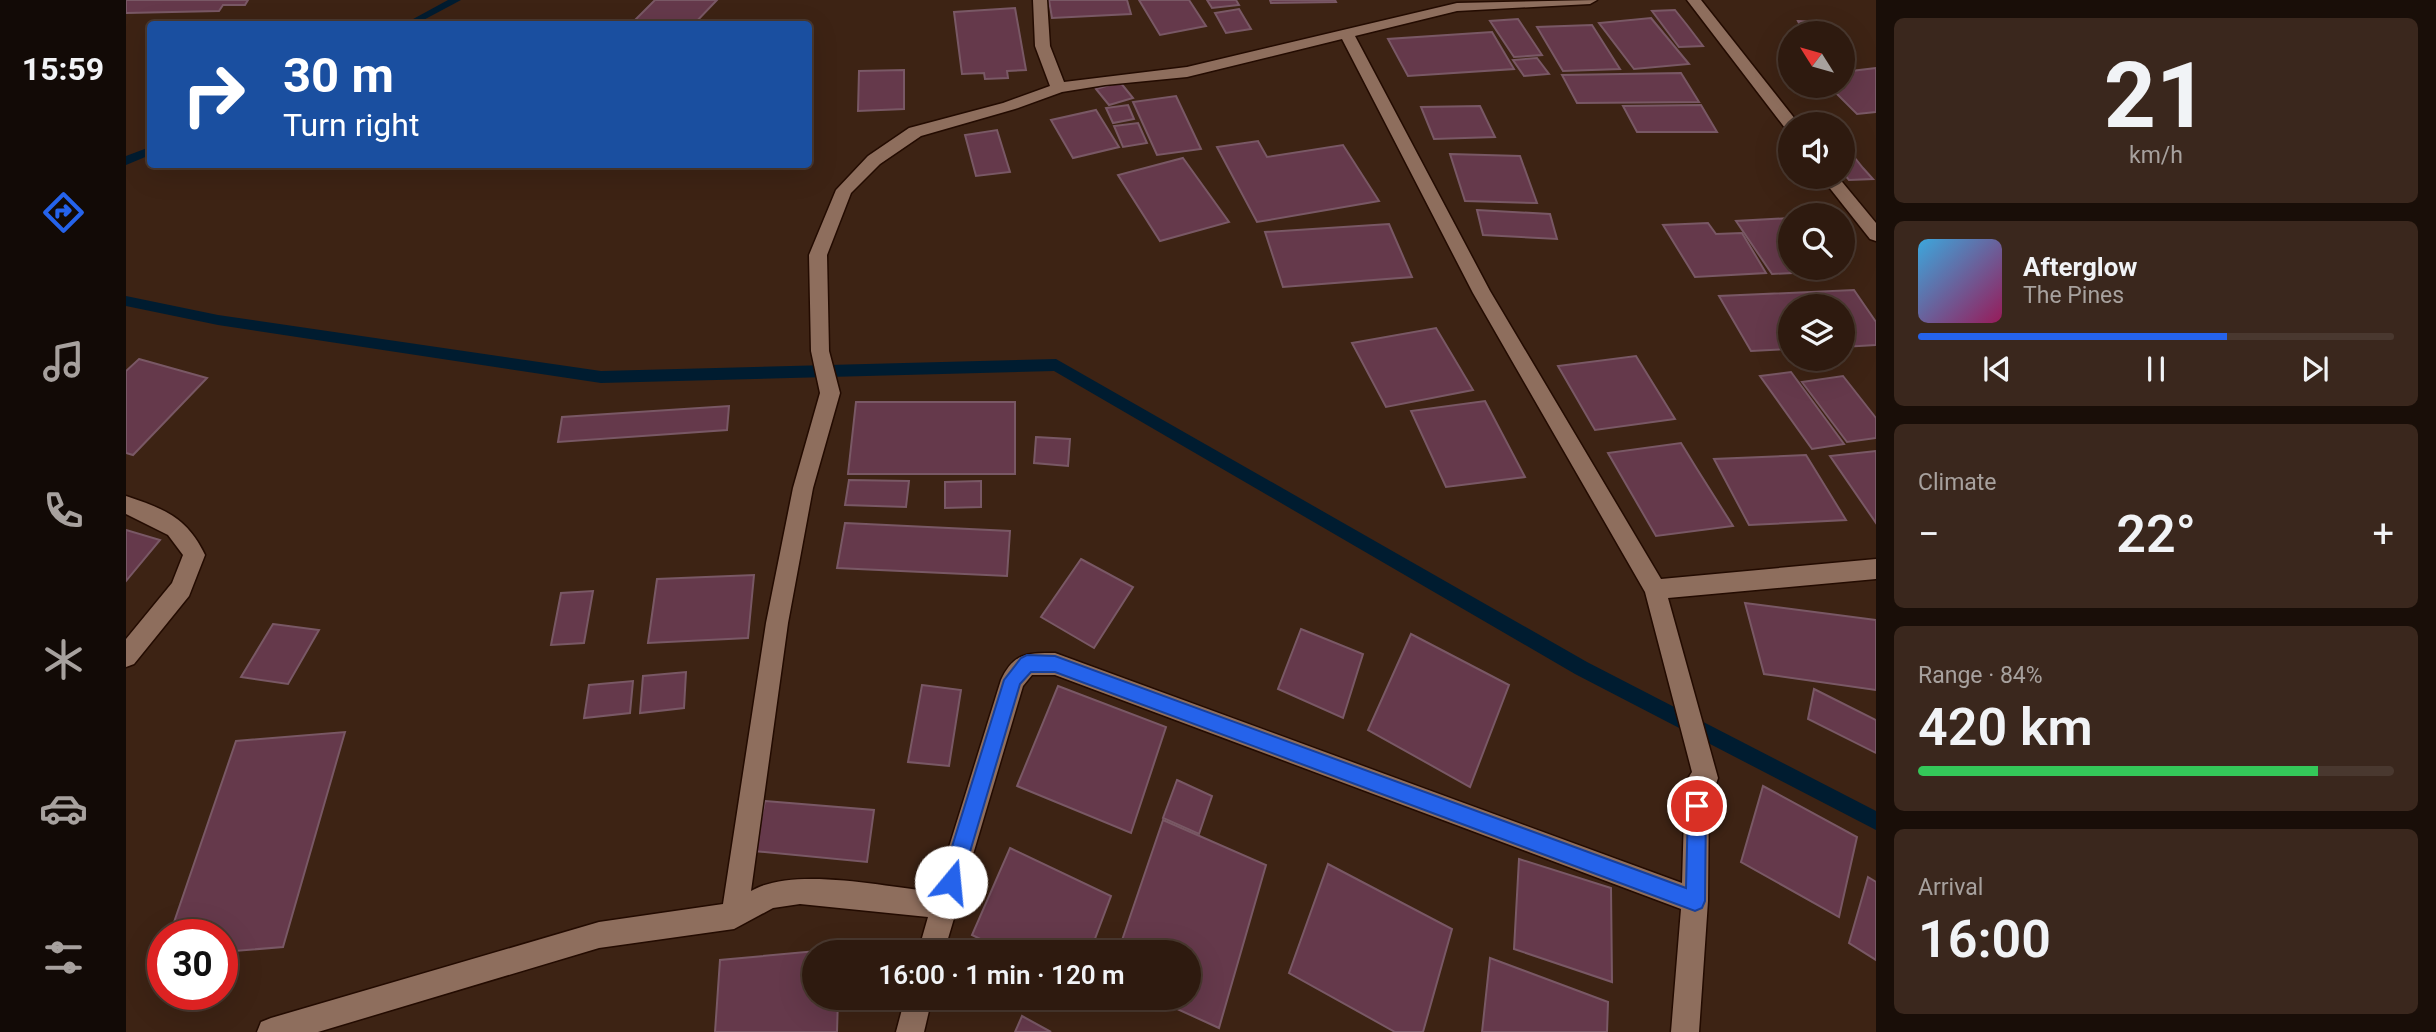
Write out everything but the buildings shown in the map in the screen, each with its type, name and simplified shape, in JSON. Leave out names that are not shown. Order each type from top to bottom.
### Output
[{"type":"street","points":[[1040,0],[1041,40],[1045,63],[1059,88]]},
{"type":"street","points":[[734,916],[777,623],[803,488],[830,393],[820,351],[818,255],[844,190],[874,160],[915,132],[1009,106],[1059,88],[1105,80],[1187,72],[1457,7],[1590,0]]},
{"type":"street","points":[[1694,0],[1782,112]]},
{"type":"street","points":[[1347,34],[1450,234],[1655,589],[1706,778],[1697,783],[1695,901],[1685,1032]]},
{"type":"street","points":[[1839,189],[1876,235]]},
{"type":"street","points":[[126,505],[158,518],[187,537],[194,555],[181,589],[126,656]]},
{"type":"street","points":[[1655,589],[1876,569]]},
{"type":"street","points":[[934,940],[1013,680],[1027,663],[1055,664],[1695,901]]},
{"type":"street","points":[[271,1032],[600,935],[734,916],[769,895],[800,891],[944,906]]},
{"type":"street","points":[[910,1032],[916,1010]]},
{"type":"waterway","points":[[415,21],[456,0]]},
{"type":"waterway","points":[[126,161],[147,152]]},
{"type":"waterway","points":[[126,301],[218,320],[601,377],[1056,365],[1581,668],[1876,821]]},
{"type":"route","points":[[951,882],[1013,680],[1027,663],[1055,664],[1695,901],[1697,806]]}]
